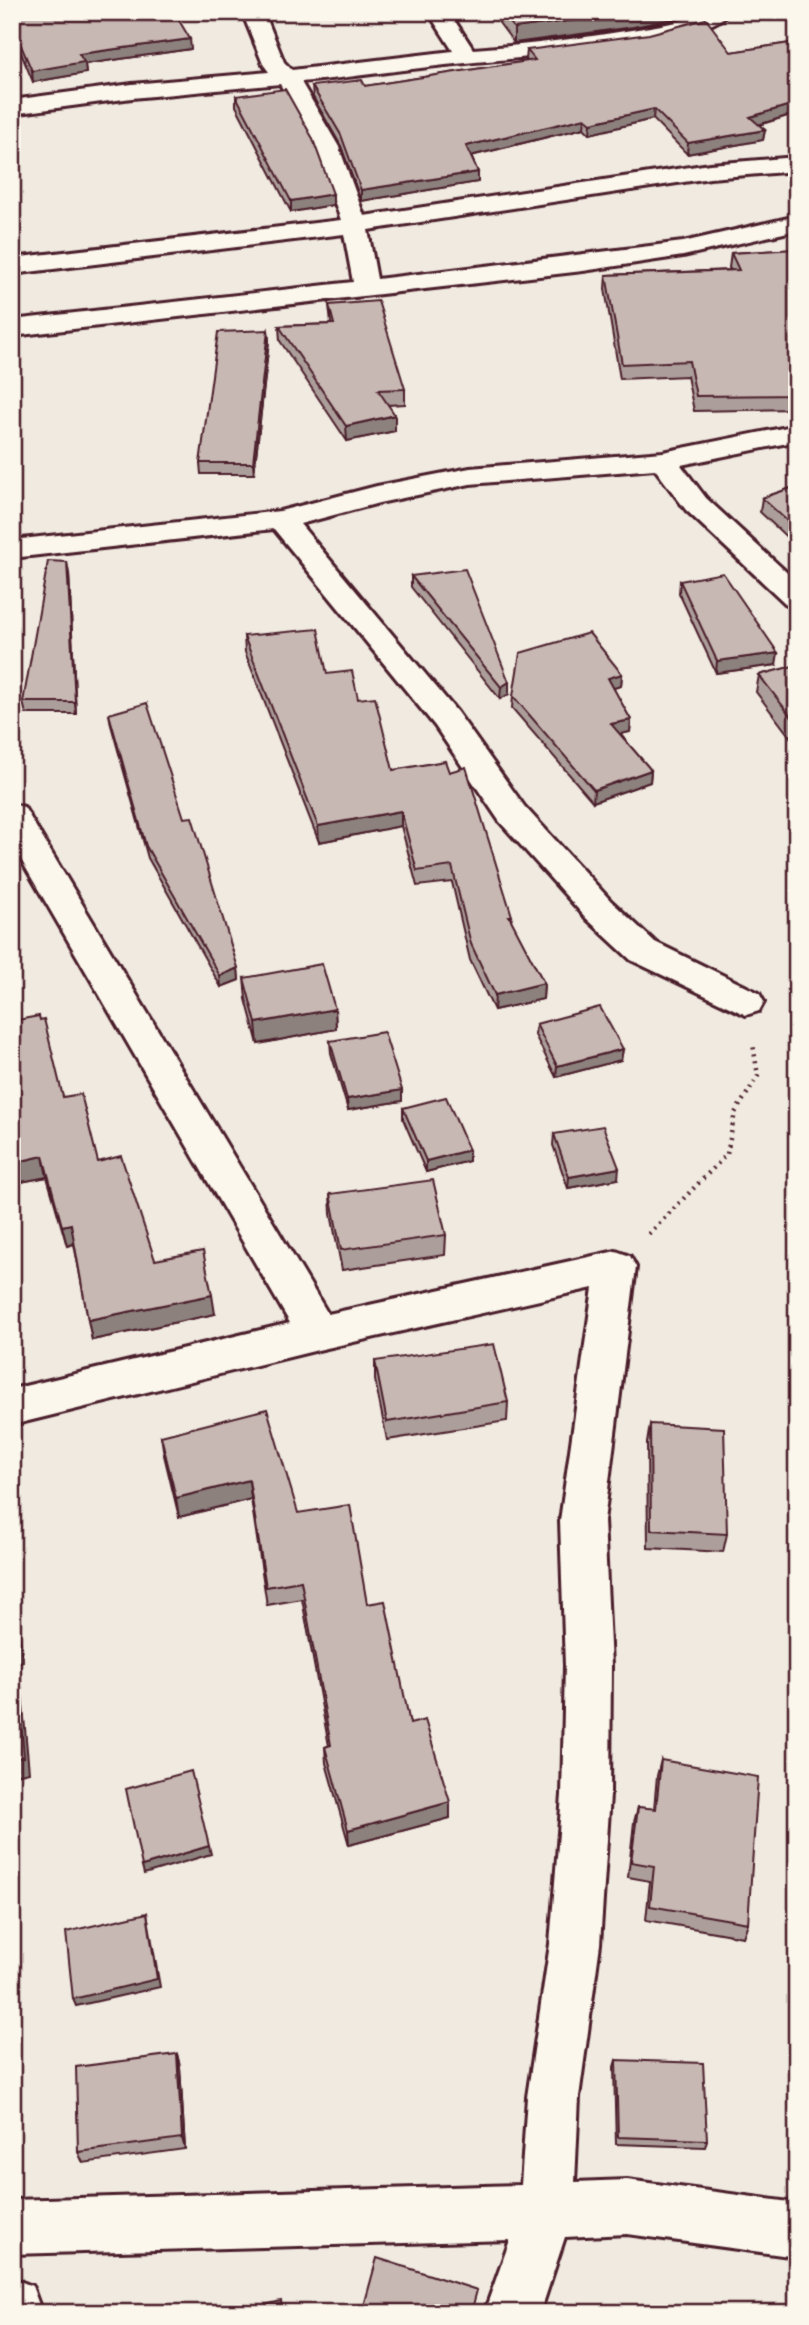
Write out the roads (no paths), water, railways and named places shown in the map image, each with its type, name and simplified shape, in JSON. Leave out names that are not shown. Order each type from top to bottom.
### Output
[{"type":"street","points":[[253,12],[274,64],[287,77],[327,147],[355,225],[366,286]]},
{"type":"street","points":[[438,12],[467,56]]},
{"type":"street","points":[[12,107],[132,91],[287,77],[467,56],[544,51],[683,28],[711,19],[719,12]]},
{"type":"street","points":[[12,266],[66,258],[150,252],[355,225],[710,171],[797,164]]},
{"type":"street","points":[[12,328],[682,249],[797,222]]},
{"type":"street","points":[[12,549],[281,520],[377,495],[470,476],[663,460],[797,433]]},
{"type":"street","points":[[663,460],[696,503],[797,598]]},
{"type":"street","points":[[281,520],[446,719],[512,814],[599,910],[643,951],[746,1002]]},
{"type":"street","points":[[12,815],[318,1333]]},
{"type":"street","points":[[12,1407],[318,1333],[616,1266],[582,1521],[588,1666],[586,1795],[575,1944],[553,2097],[547,2211],[512,2313]]},
{"type":"street","points":[[12,2227],[411,2217],[627,2207],[797,2230]]},
{"type":"street","points":[[12,2306],[14,2313]]}]
